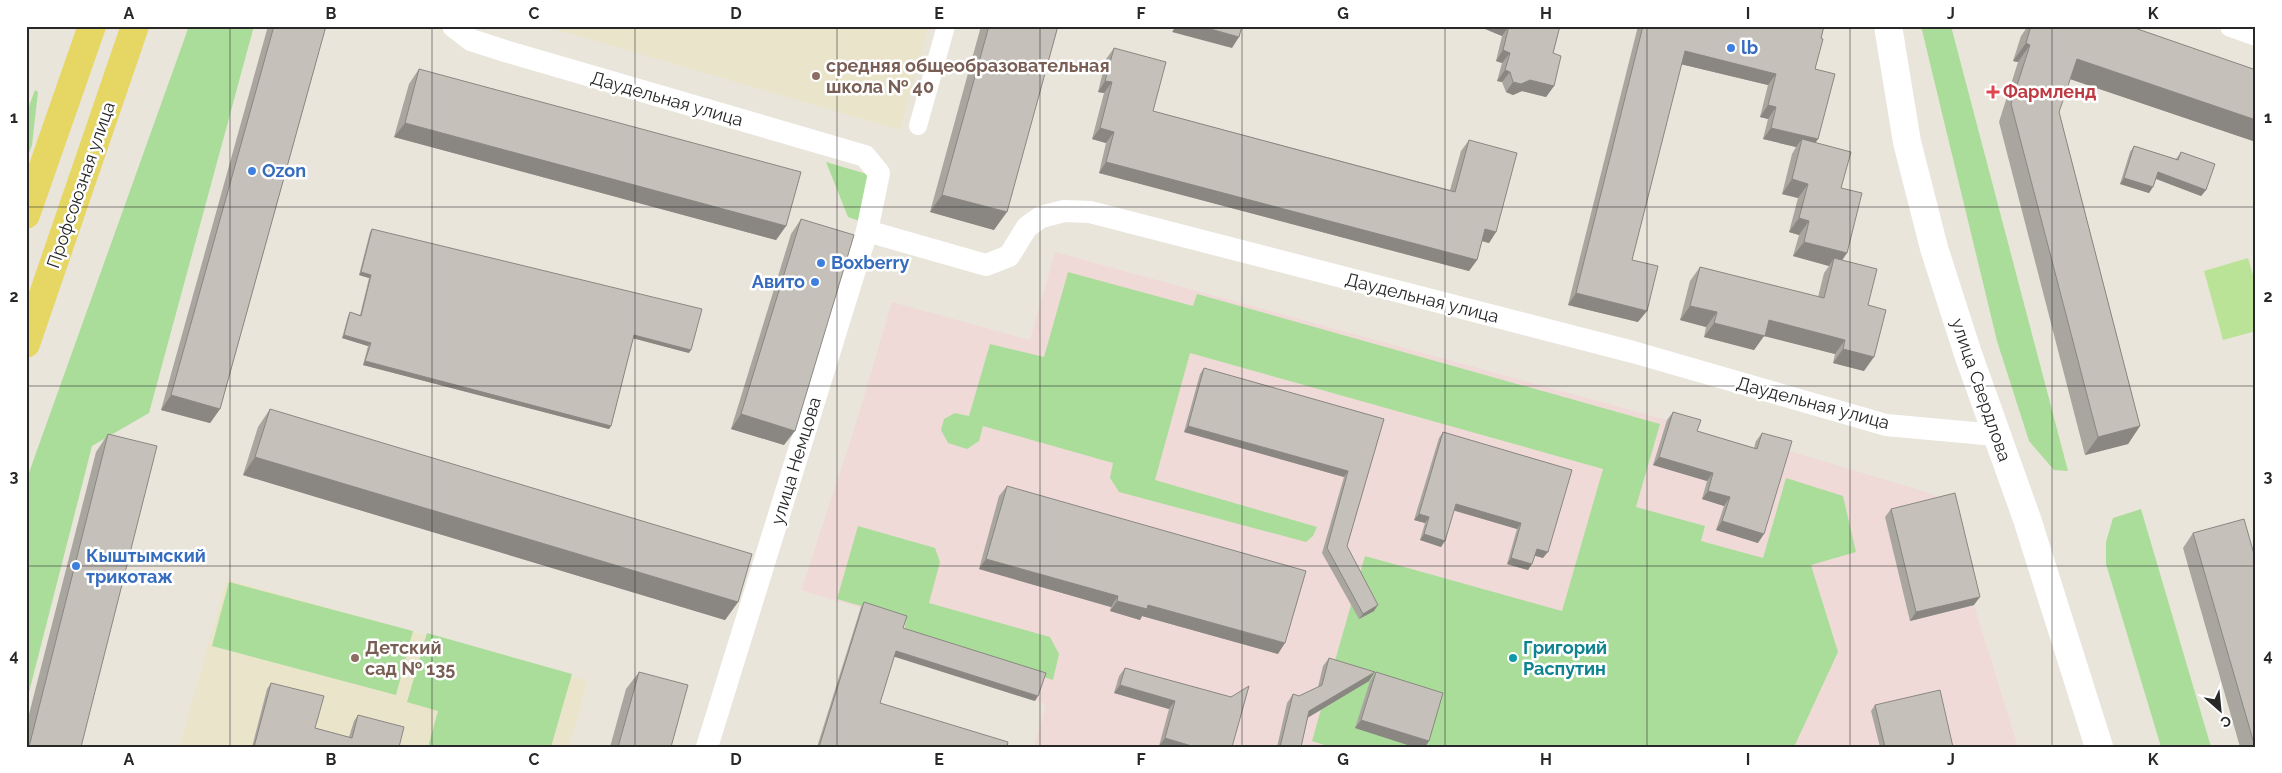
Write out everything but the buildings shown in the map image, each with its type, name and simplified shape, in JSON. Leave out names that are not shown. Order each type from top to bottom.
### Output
[{"type":"main road","points":[[26,215],[92,26]]},
{"type":"main road","name":"Профсоюзная улица","points":[[26,344],[136,26]]},
{"type":"street","name":"Даудельная улица","points":[[452,26],[471,40],[865,156],[879,173]]},
{"type":"street","points":[[918,126],[946,26]]},
{"type":"street","name":"улица Свердлова","points":[[1888,26],[1908,142],[1934,248],[1996,435],[2027,519],[2099,747]]},
{"type":"street","points":[[2232,26],[2256,34]]},
{"type":"street","name":"улица Немцова","points":[[707,747],[867,230],[879,173]]},
{"type":"street","name":"Даудельная улица","points":[[867,230],[986,265],[1008,256],[1027,227],[1041,217],[1064,211],[1090,212],[1633,352],[1886,425],[1996,435]]},
{"type":"shaded area","name":"средняя общеобразовательная школа № 40","points":[[544,26],[929,26],[900,130]]},
{"type":"shaded area","points":[[1055,252],[1667,420],[1695,429],[1692,439],[1752,457],[1756,441],[1926,492],[1949,502],[1974,605],[2018,747],[1034,747],[1046,705],[900,633],[904,621],[801,590],[855,427],[892,302],[1030,340]]},
{"type":"shaded area","name":"Детский сад № 135","points":[[227,579],[588,681],[569,747],[179,747]]},
{"type":"green space","points":[[189,26],[254,26],[149,413],[92,446],[26,704],[26,481]]},
{"type":"green space","points":[[1921,26],[1951,26],[2068,471],[2054,470],[2029,441],[1997,341]]},
{"type":"green space","points":[[35,90],[38,92],[32,145],[26,161],[26,114]]},
{"type":"green space","points":[[826,162],[870,175],[862,222],[848,217]]},
{"type":"green space","points":[[2248,258],[2256,285],[2256,331],[2223,340],[2204,271]]},
{"type":"green space","points":[[1068,272],[1193,306],[1197,294],[1660,424],[1636,507],[1705,526],[1701,541],[1763,558],[1786,478],[1843,496],[1856,552],[1811,565],[1838,652],[1794,747],[1331,747],[1312,741],[1365,556],[1562,611],[1603,469],[1190,353],[1155,480],[1317,527],[1313,536],[1306,542],[1119,492],[1110,478],[1113,463],[983,426],[979,441],[967,449],[948,443],[941,430],[944,419],[955,413],[969,416],[990,344],[1044,357]]},
{"type":"green space","points":[[2141,509],[2211,747],[2161,747],[2106,564],[2106,542],[2113,518]]},
{"type":"green space","points":[[858,526],[935,548],[940,562],[929,603],[1050,637],[1059,654],[1053,680],[904,633],[906,619],[837,599]]},
{"type":"green space","points":[[229,582],[413,631],[396,695],[212,646]]},
{"type":"green space","points":[[427,633],[572,674],[551,747],[428,747],[438,711],[407,702]]},
{"type":"place","name":"lb","points":[[1731,48]]},
{"type":"place","name":"средняя общеобразовательная школа № 40","points":[[816,76]]},
{"type":"place","name":"Фармленд","points":[[1993,92]]},
{"type":"place","name":"Ozon","points":[[252,171]]},
{"type":"place","name":"Boxberry","points":[[821,263]]},
{"type":"place","name":"Авито","points":[[815,282]]},
{"type":"place","name":"Кыштымский трикотаж","points":[[76,566]]},
{"type":"place","name":"Детский сад № 135","points":[[355,658]]},
{"type":"place","name":"Григорий Распутин","points":[[1513,658]]}]
